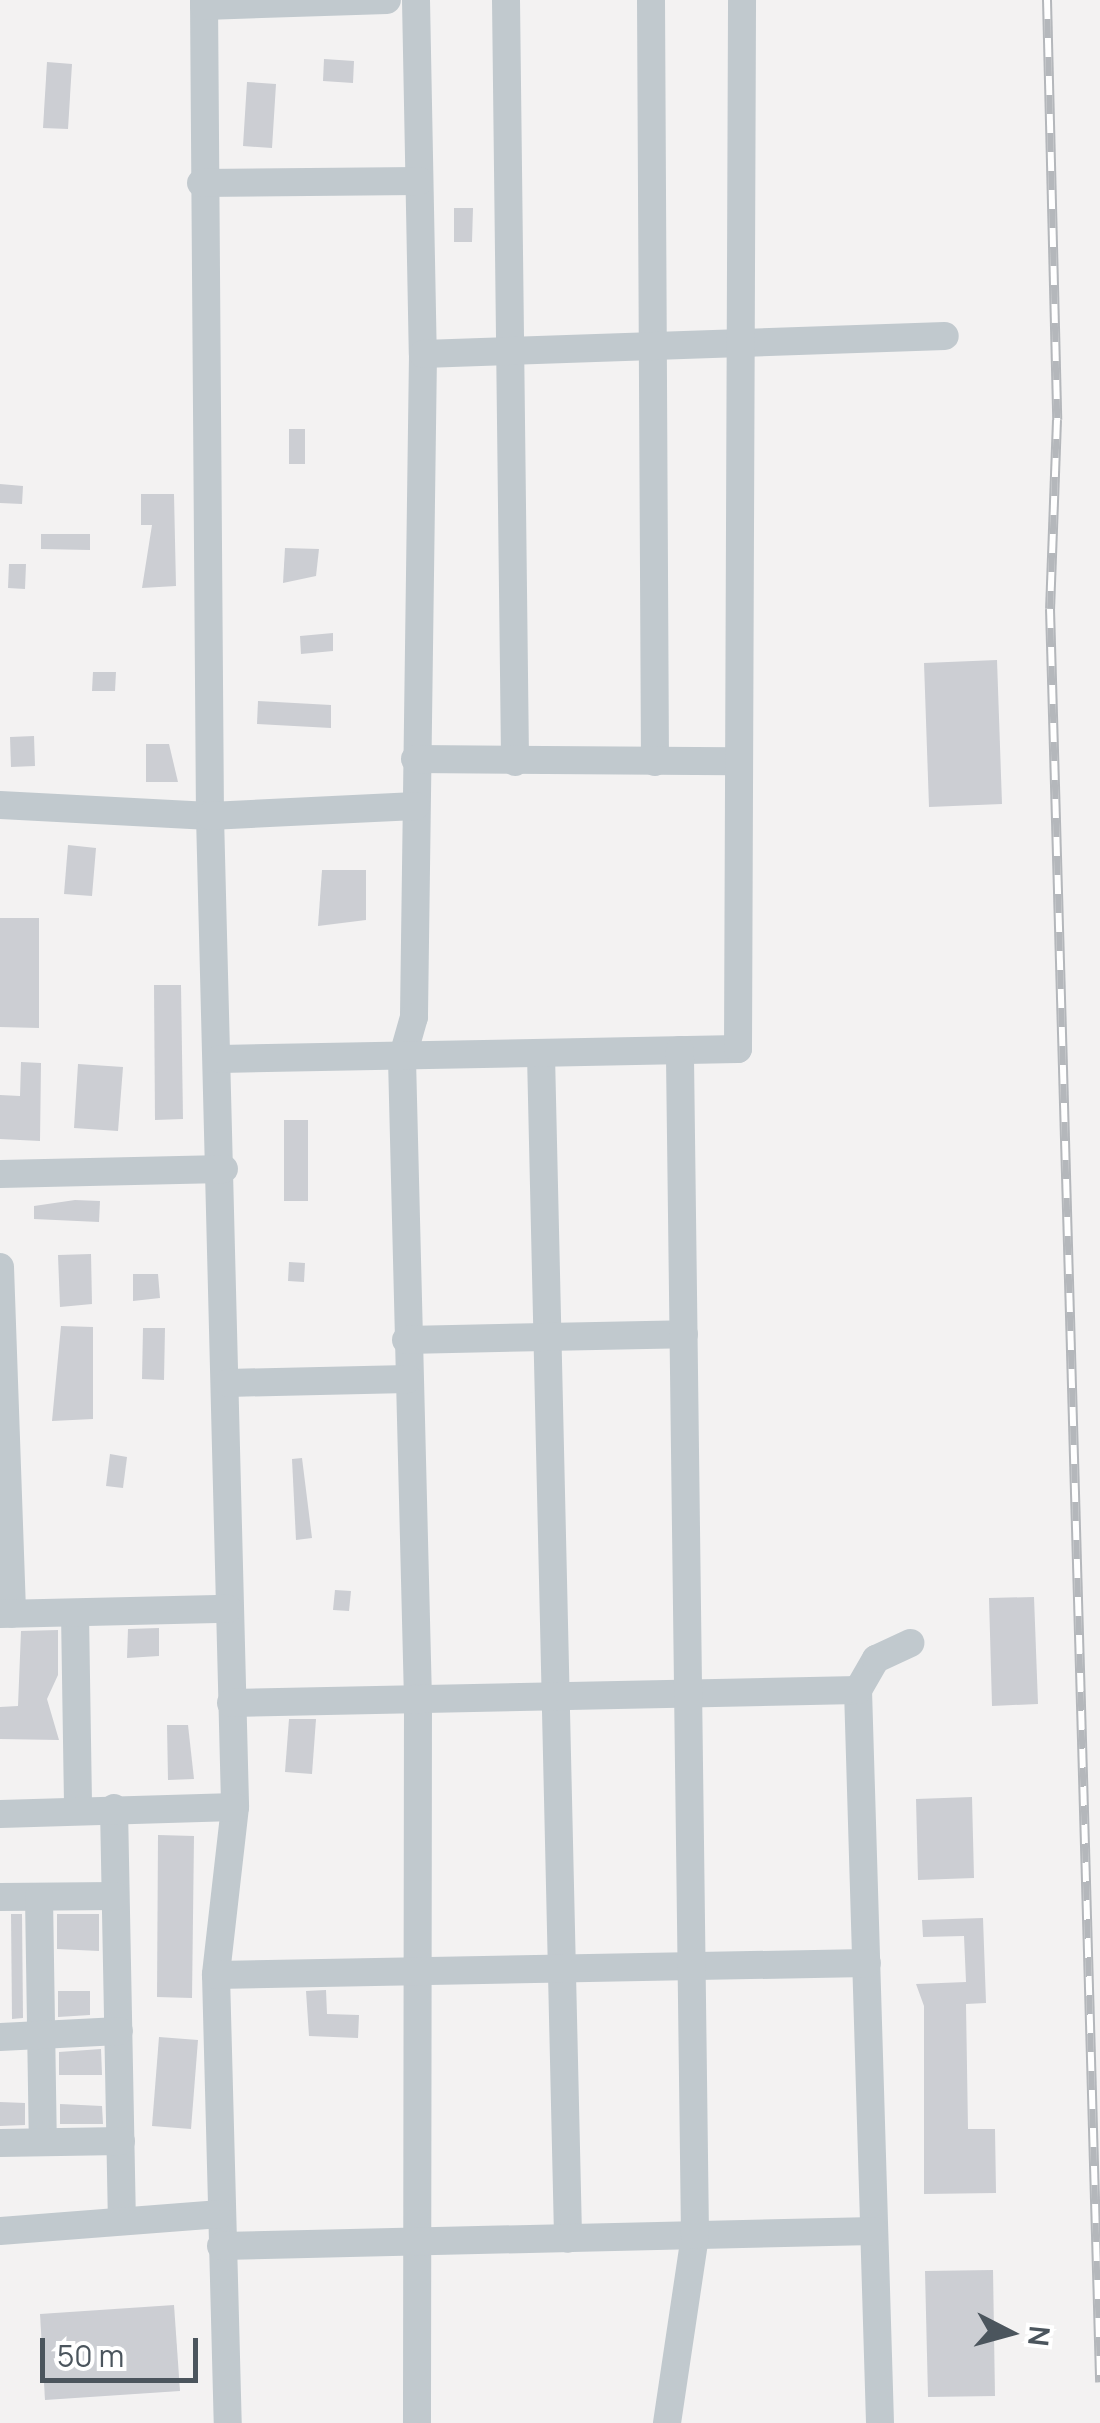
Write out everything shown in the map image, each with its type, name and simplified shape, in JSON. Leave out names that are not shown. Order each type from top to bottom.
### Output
[{"type":"street","points":[[228,2423],[216,1975],[235,1807],[228,1609],[224,1169],[210,816],[201,184],[204,3],[388,0]]},
{"type":"street","points":[[416,0],[423,354],[414,1017],[402,1058],[406,1340],[418,1698],[418,1972],[410,2244],[417,2423]]},
{"type":"street","points":[[506,0],[514,351],[516,762]]},
{"type":"street","points":[[651,0],[658,346],[655,762]]},
{"type":"street","points":[[220,1060],[738,1049],[733,761],[747,343],[742,0]]},
{"type":"street","points":[[201,184],[420,182]]},
{"type":"street","points":[[423,354],[945,336]]},
{"type":"street","points":[[415,760],[733,761]]},
{"type":"street","points":[[0,805],[210,816],[416,806]]},
{"type":"street","points":[[667,2423],[694,2236],[680,1050]]},
{"type":"street","points":[[541,1055],[562,1696],[568,2240]]},
{"type":"street","points":[[0,1174],[224,1169]]},
{"type":"street","points":[[0,1267],[6,1614],[228,1609]]},
{"type":"street","points":[[406,1340],[684,1334]]},
{"type":"street","points":[[228,1384],[408,1380]]},
{"type":"street","points":[[75,1613],[78,1810]]},
{"type":"street","points":[[880,2423],[858,1690],[876,1659],[910,1642]]},
{"type":"street","points":[[231,1702],[858,1690]]},
{"type":"street","points":[[0,1814],[235,1807]]},
{"type":"street","points":[[114,1808],[122,2222]]},
{"type":"street","points":[[0,1897],[115,1896]]},
{"type":"street","points":[[38,1897],[44,2141]]},
{"type":"street","points":[[216,1975],[868,1963]]},
{"type":"street","points":[[0,2037],[118,2031]]},
{"type":"street","points":[[0,2142],[122,2141]]},
{"type":"street","points":[[0,2231],[220,2214]]},
{"type":"street","points":[[221,2246],[874,2232]]},
{"type":"building","points":[[324,59],[354,61],[353,83],[323,81]]},
{"type":"building","points":[[47,62],[72,64],[68,129],[43,128]]},
{"type":"building","points":[[247,82],[276,84],[272,148],[243,146]]},
{"type":"building","points":[[454,208],[473,208],[472,242],[454,242]]},
{"type":"building","points":[[289,429],[305,429],[305,464],[289,464]]},
{"type":"building","points":[[0,484],[23,486],[22,504],[0,503]]},
{"type":"building","points":[[141,494],[174,494],[176,586],[142,588],[152,525],[141,525]]},
{"type":"building","points":[[41,534],[90,534],[90,550],[41,549]]},
{"type":"building","points":[[285,548],[319,549],[316,576],[283,583]]},
{"type":"building","points":[[9,564],[26,564],[25,589],[8,588]]},
{"type":"building","points":[[333,633],[333,651],[301,654],[300,636]]},
{"type":"building","points":[[997,660],[1002,804],[929,807],[924,663]]},
{"type":"building","points":[[93,672],[116,672],[115,691],[92,691]]},
{"type":"building","points":[[258,701],[331,705],[331,728],[257,724]]},
{"type":"building","points":[[34,736],[35,766],[11,767],[10,737]]},
{"type":"building","points":[[146,744],[169,744],[178,782],[146,782]]},
{"type":"building","points":[[68,845],[96,848],[92,896],[64,894]]},
{"type":"building","points":[[322,870],[366,870],[366,920],[318,926]]},
{"type":"building","points":[[0,918],[39,918],[39,1028],[0,1027]]},
{"type":"building","points":[[154,985],[181,985],[183,1119],[155,1120]]},
{"type":"building","points":[[21,1062],[41,1063],[40,1141],[0,1139],[0,1095],[20,1096]]},
{"type":"building","points":[[78,1064],[123,1067],[118,1131],[74,1128]]},
{"type":"building","points":[[284,1120],[308,1120],[308,1201],[284,1201]]},
{"type":"building","points":[[100,1201],[99,1222],[34,1219],[34,1206]]},
{"type":"building","points":[[91,1254],[92,1304],[60,1307],[58,1255]]},
{"type":"building","points":[[289,1262],[305,1263],[304,1282],[288,1281]]},
{"type":"building","points":[[133,1274],[158,1274],[160,1298],[133,1301]]},
{"type":"building","points":[[61,1326],[93,1327],[93,1419],[52,1421]]},
{"type":"building","points":[[143,1328],[165,1328],[164,1380],[142,1379]]},
{"type":"building","points":[[110,1454],[127,1457],[123,1488],[106,1486]]},
{"type":"building","points":[[302,1458],[312,1538],[296,1540],[292,1459]]},
{"type":"building","points":[[335,1590],[351,1591],[349,1611],[333,1610]]},
{"type":"building","points":[[1034,1597],[1038,1704],[992,1706],[989,1598]]},
{"type":"building","points":[[159,1628],[159,1656],[127,1658],[128,1629]]},
{"type":"building","points":[[58,1630],[58,1675],[47,1699],[59,1740],[0,1739],[0,1707],[18,1706],[21,1631]]},
{"type":"building","points":[[289,1719],[316,1719],[312,1774],[285,1772]]},
{"type":"building","points":[[167,1725],[188,1725],[194,1779],[168,1780]]},
{"type":"building","points":[[972,1797],[974,1878],[918,1880],[916,1799]]},
{"type":"building","points":[[158,1835],[194,1836],[192,1998],[157,1997]]},
{"type":"building","points":[[11,1914],[22,1914],[23,2018],[12,2019]]},
{"type":"building","points":[[57,1914],[99,1914],[99,1951],[57,1949]]},
{"type":"building","points":[[983,1918],[986,2003],[966,2004],[968,2129],[995,2129],[996,2193],[924,2194],[924,2006],[916,1984],[966,1982],[964,1936],[923,1937],[922,1920]]},
{"type":"building","points":[[326,1990],[327,2014],[359,2015],[358,2038],[309,2036],[306,1991]]},
{"type":"building","points":[[58,1991],[90,1991],[90,2015],[58,2017]]},
{"type":"building","points":[[159,2037],[198,2040],[191,2129],[152,2126]]},
{"type":"building","points":[[101,2049],[102,2075],[59,2075],[59,2052]]},
{"type":"building","points":[[0,2102],[25,2103],[25,2125],[0,2126]]},
{"type":"building","points":[[60,2104],[102,2106],[103,2124],[60,2124]]},
{"type":"building","points":[[993,2270],[995,2396],[928,2397],[925,2271]]},
{"type":"building","points":[[174,2305],[180,2391],[45,2400],[40,2314]]},
{"type":"railway","points":[[1047,0],[1057,420],[1050,609],[1100,2382]]}]
